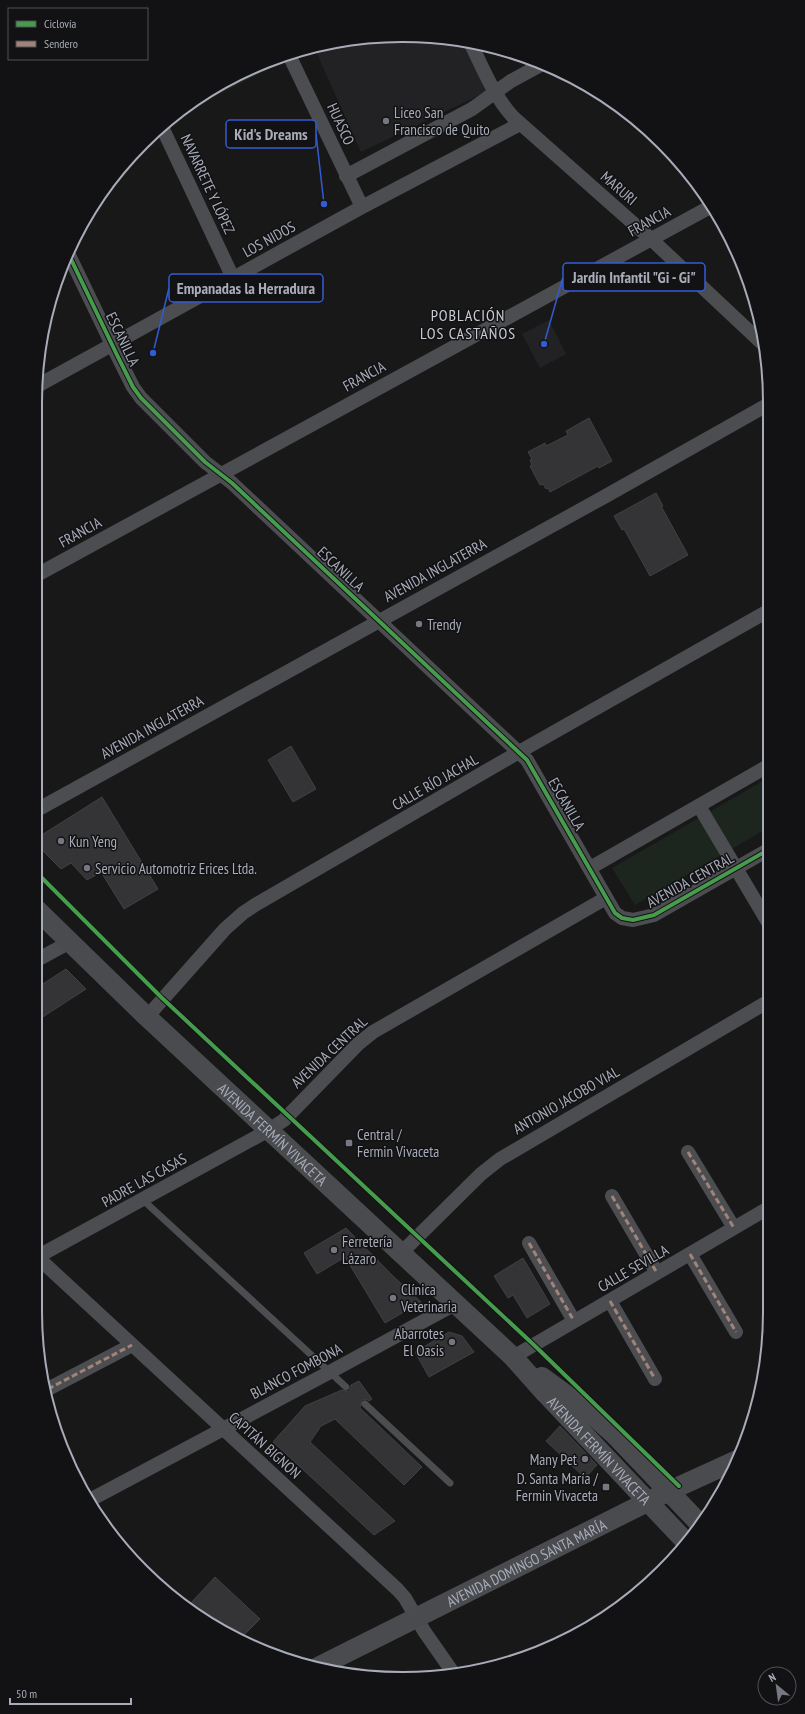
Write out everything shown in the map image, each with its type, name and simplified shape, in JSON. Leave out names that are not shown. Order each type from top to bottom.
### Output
[{"type":"main road","name":"AVENIDA FERMÍN VIVACETA","points":[[42,915],[147,1017],[513,1357],[683,1538]]},
{"type":"main road","name":"AVENIDA FERMÍN VIVACETA","points":[[513,1357],[587,1410],[615,1435],[696,1520]]},
{"type":"main road","name":"AVENIDA DOMINGO SANTA MARÍA","points":[[325,1663],[669,1491],[729,1463]]},
{"type":"street","name":"MARURI","points":[[473,49],[494,93],[501,104],[520,124],[651,239],[757,339]]},
{"type":"street","name":"HUASCO","points":[[291,60],[362,207]]},
{"type":"street","points":[[346,176],[472,109],[511,81],[536,67]]},
{"type":"street","name":"LOS NIDOS","points":[[43,383],[362,207],[520,124]]},
{"type":"street","name":"NAVARRETE Y LÓPEZ","points":[[164,132],[233,278]]},
{"type":"street","name":"FRANCIA","points":[[42,572],[706,209]]},
{"type":"street","name":"ESCANILLA","points":[[71,260],[133,387],[141,398],[205,462],[379,620],[519,752],[533,768],[606,898]]},
{"type":"street","name":"AVENIDA INGLATERRA","points":[[42,807],[604,497],[763,407]]},
{"type":"street","name":"CALLE RÍO JACHAL","points":[[147,1017],[226,929],[243,913],[519,752],[763,613]]},
{"type":"street","points":[[590,868],[763,769]]},
{"type":"street","points":[[699,806],[763,914]]},
{"type":"street","name":"AVENIDA CENTRAL","points":[[269,1130],[284,1120],[358,1044],[372,1032],[606,898],[612,909],[622,918],[633,920],[647,918],[665,910],[763,853]]},
{"type":"street","points":[[42,957],[70,942]]},
{"type":"street","name":"ANTONIO JACOBO VIAL","points":[[401,1253],[481,1174],[500,1158],[763,1005]]},
{"type":"street","name":"PADRE LAS CASAS","points":[[42,1254],[269,1130]]},
{"type":"street","points":[[688,1152],[734,1228]]},
{"type":"street","points":[[612,1196],[657,1273]]},
{"type":"street","name":"CALLE SEVILLA","points":[[513,1357],[734,1228],[763,1214]]},
{"type":"street","points":[[529,1243],[574,1321]]},
{"type":"street","points":[[690,1254],[736,1332]]},
{"type":"street","name":"CAPITÁN BIGNON","points":[[42,1262],[398,1590],[405,1598],[416,1618],[451,1669]]},
{"type":"street","points":[[610,1301],[655,1379]]},
{"type":"street","name":"BLANCO FOMBONA","points":[[94,1498],[455,1304]]},
{"type":"street","points":[[50,1388],[132,1345]]},
{"type":"lane","points":[[143,1200],[346,1388]]},
{"type":"lane","points":[[365,1404],[450,1483]]},
{"type":"shaded area","name":"Liceo San Francisco de Quito","points":[[402,42],[450,45],[470,48],[490,90],[361,152],[316,52],[355,45]]},
{"type":"shaded area","points":[[280,64],[205,101],[243,79]]},
{"type":"shaded area","points":[[549,320],[566,354],[540,368],[522,334]]},
{"type":"shaded area","points":[[763,781],[763,831],[635,905],[612,868]]},
{"type":"building","points":[[589,418],[612,461],[599,468],[598,466],[550,492],[543,484],[540,485],[530,466],[532,465],[530,460],[532,459],[528,452],[545,443],[546,446],[568,435],[566,431]]},
{"type":"building","points":[[656,493],[663,506],[661,506],[688,555],[650,576],[624,529],[622,530],[614,516]]},
{"type":"building","points":[[291,746],[316,789],[293,802],[268,760]]},
{"type":"building","points":[[102,797],[158,889],[124,909],[101,872],[87,880],[71,863],[61,869],[42,850],[42,835]]},
{"type":"building","points":[[66,969],[86,989],[42,1017],[42,984]]},
{"type":"building","points":[[346,1228],[421,1302],[385,1323],[345,1257],[317,1274],[304,1253]]},
{"type":"building","points":[[523,1258],[550,1304],[527,1318],[513,1295],[508,1298],[494,1276]]},
{"type":"building","points":[[449,1332],[462,1336],[474,1352],[429,1377],[415,1352]]},
{"type":"building","points":[[359,1381],[372,1399],[369,1401],[366,1399],[362,1400],[360,1408],[422,1467],[404,1485],[335,1419],[321,1426],[310,1442],[395,1521],[374,1535],[273,1442],[305,1406],[342,1390],[348,1392],[351,1385]]},
{"type":"building","points":[[560,1426],[597,1465],[585,1478],[546,1441]]},
{"type":"building","points":[[215,1577],[260,1619],[244,1635],[222,1624],[191,1603]]},
{"type":"marked path","points":[[688,1152],[734,1228]]},
{"type":"marked path","points":[[612,1196],[657,1273]]},
{"type":"marked path","points":[[529,1243],[574,1321]]},
{"type":"marked path","points":[[690,1254],[736,1332]]},
{"type":"marked path","points":[[610,1301],[655,1379]]},
{"type":"marked path","points":[[50,1388],[132,1345]]},
{"type":"cycle path","points":[[71,260],[133,387],[141,398],[205,462],[232,483],[527,760],[615,913],[622,918],[633,920],[654,915],[763,853]]},
{"type":"cycle path","points":[[42,878],[162,998],[534,1345],[679,1486]]},
{"type":"place","name":"Liceo San Francisco de Quito","points":[[386,121]]},
{"type":"place","name":"Kid's Dreams","points":[[324,204]]},
{"type":"place","name":"Jardín Infantil \"Gi - Gi\"","points":[[544,344]]},
{"type":"place","name":"Empanadas la Herradura","points":[[153,353]]},
{"type":"place","name":"Trendy","points":[[419,624]]},
{"type":"place","name":"Kun Yeng","points":[[61,841]]},
{"type":"place","name":"Servicio Automotriz Erices Ltda.","points":[[87,868]]},
{"type":"place","name":"Central / Fermin Vivaceta","points":[[349,1143]]},
{"type":"place","name":"Ferretería Lázaro","points":[[334,1250]]},
{"type":"place","name":"Clínica Veterinaria","points":[[393,1298]]},
{"type":"place","name":"Abarrotes El Oasis","points":[[452,1342]]},
{"type":"place","name":"Many Pet","points":[[585,1459]]},
{"type":"place","name":"D. Santa María / Fermin Vivaceta","points":[[606,1487]]},
{"type":"district","name":"POBLACIÓN LOS CASTAÑOS","points":[[468,324]]}]
